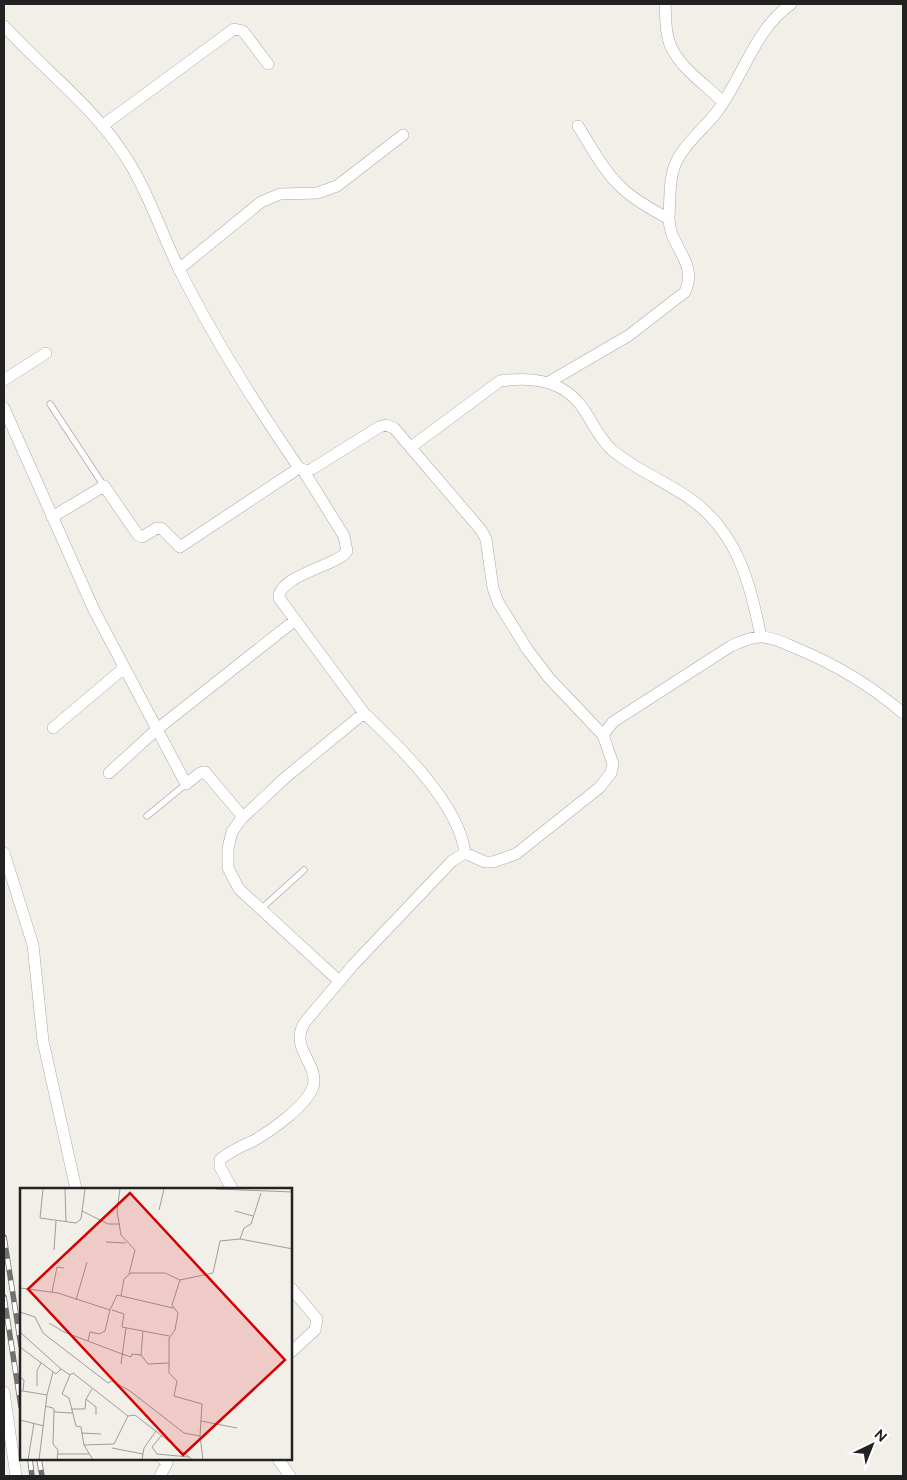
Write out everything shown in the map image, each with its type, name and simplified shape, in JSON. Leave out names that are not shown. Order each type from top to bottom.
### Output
[{"type":"street","points":[[664,4],[665,26],[672,49],[682,63],[724,102]]},
{"type":"street","points":[[549,382],[628,336],[685,292],[690,282],[689,270],[671,234],[669,219],[673,171],[680,157],[724,102],[769,24],[791,4]]},
{"type":"street","points":[[4,26],[102,126],[136,173],[179,269],[249,395],[301,469],[344,536],[347,551],[341,558],[307,571],[278,593],[282,604],[364,713],[420,770],[463,836],[465,853]]},
{"type":"street","points":[[102,126],[234,29],[243,30],[268,64]]},
{"type":"street","points":[[578,126],[610,175],[624,190],[637,201],[669,219]]},
{"type":"street","points":[[179,269],[261,202],[280,194],[317,193],[337,186],[403,135]]},
{"type":"street","points":[[4,380],[46,352]]},
{"type":"street","points":[[410,447],[500,381],[511,379],[549,382],[560,386],[582,407],[604,443],[616,453],[693,500],[724,535],[745,570],[752,590],[761,637]]},
{"type":"street","points":[[4,408],[94,610],[186,784],[204,772],[243,817]]},
{"type":"street","points":[[52,517],[104,486],[138,535],[142,537],[159,528],[180,548],[301,469],[312,469],[379,427],[386,425],[394,428],[481,530],[486,540],[493,588],[498,602],[527,649],[549,678],[603,735],[613,764],[611,773],[599,788],[516,854],[493,862],[485,862],[465,853]]},
{"type":"street","points":[[109,774],[156,730],[294,621]]},
{"type":"street","points":[[603,735],[613,722],[731,646],[761,637],[779,641],[843,669],[879,692],[903,713]]},
{"type":"street","points":[[53,728],[124,668]]},
{"type":"street","points":[[339,981],[239,889],[228,868],[228,848],[232,832],[243,817],[286,777],[364,713]]},
{"type":"street","points":[[4,853],[33,945],[43,1041],[76,1188]]},
{"type":"street","points":[[231,1188],[220,1167],[220,1160],[278,1123],[310,1094],[314,1077],[299,1039],[300,1030],[339,981],[452,861],[465,853]]},
{"type":"street","points":[[292,1289],[318,1318],[315,1330],[292,1351]]},
{"type":"street","points":[[4,1392],[16,1476]]},
{"type":"street","points":[[160,1476],[167,1460]]},
{"type":"street","points":[[279,1460],[290,1476]]},
{"type":"lane","points":[[50,404],[104,486]]},
{"type":"lane","points":[[147,816],[186,784]]},
{"type":"lane","points":[[261,909],[304,870]]},
{"type":"railway","points":[[4,1237],[20,1340]]},
{"type":"railway","points":[[4,1297],[20,1401]]},
{"type":"railway","points":[[30,1460],[32,1476]]},
{"type":"railway","points":[[39,1460],[42,1476]]}]
